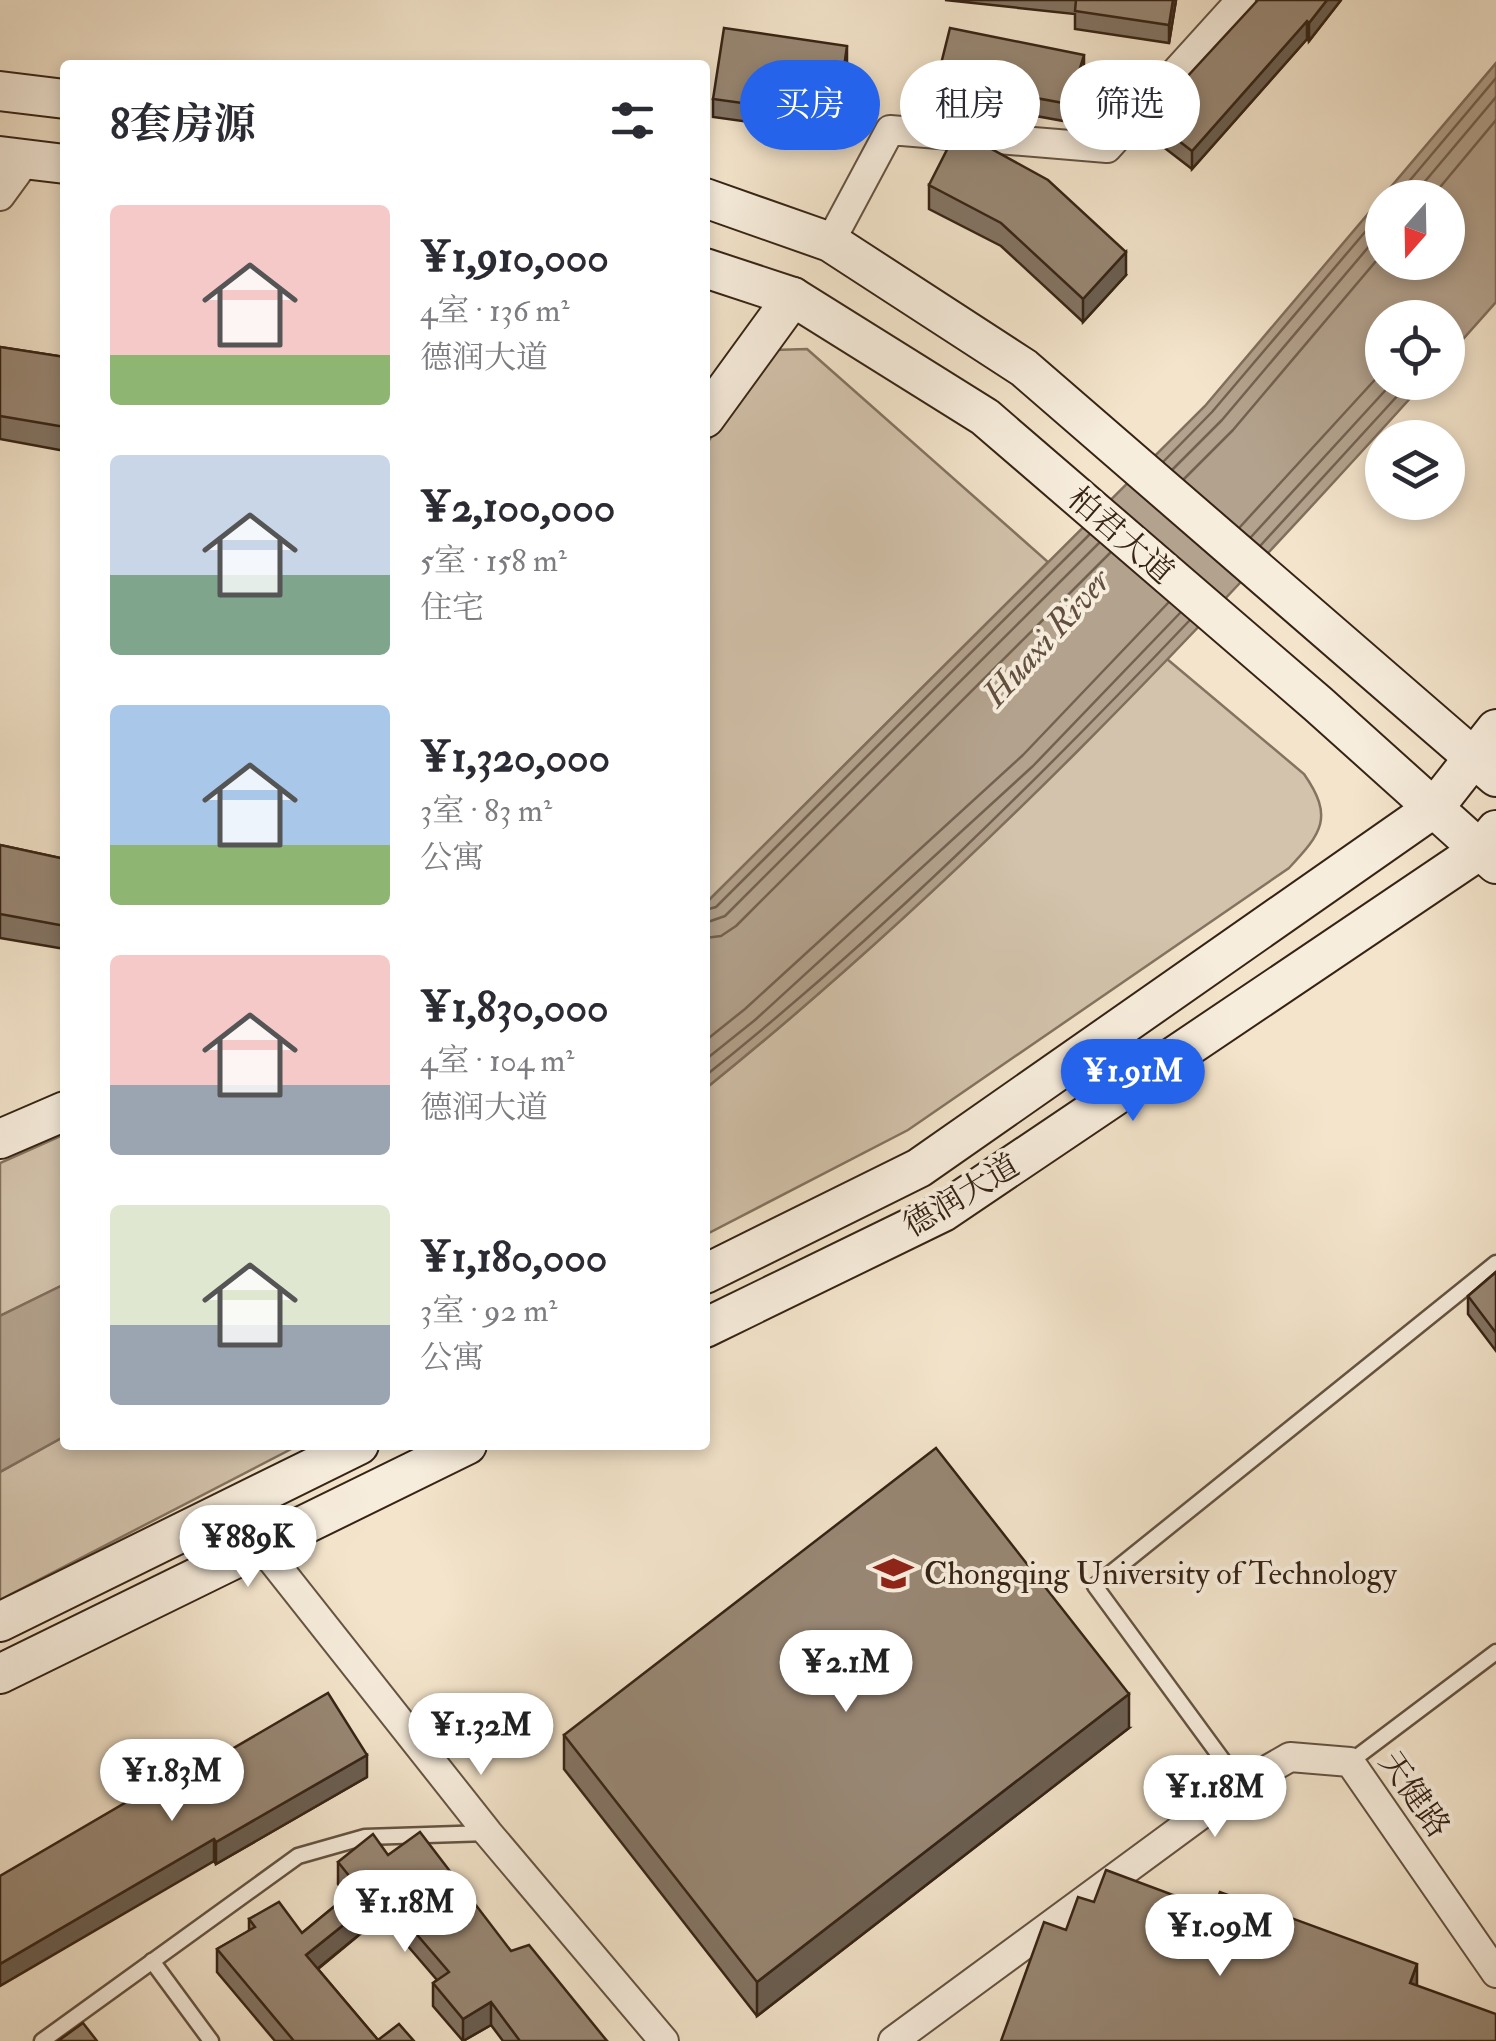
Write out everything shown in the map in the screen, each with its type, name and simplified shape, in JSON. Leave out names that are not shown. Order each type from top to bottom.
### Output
[{"type":"main road","points":[[0,90],[60,98]]},
{"type":"main road","points":[[13,158],[60,163]]},
{"type":"main road","name":"柏君大道","points":[[710,200],[830,242],[1024,368],[1356,655],[1489,755]]},
{"type":"main road","name":"柏君大道","points":[[710,270],[792,296],[985,417],[1434,808],[1491,848]]},
{"type":"main road","points":[[710,411],[792,296]]},
{"type":"main road","name":"德润大道","points":[[710,1272],[920,1168],[1434,808],[1489,755]]},
{"type":"main road","name":"德润大道","points":[[710,1326],[942,1212],[1491,848]]},
{"type":"main road","points":[[0,1139],[60,1113]]},
{"type":"main road","points":[[0,1622],[349,1450]]},
{"type":"main road","points":[[0,1674],[456,1450]]},
{"type":"street","points":[[830,242],[890,130],[1107,148],[1241,0]]},
{"type":"street","points":[[0,196],[13,158]]},
{"type":"street","points":[[261,1546],[488,1833],[664,2041]]},
{"type":"street","name":"天健路","points":[[893,2041],[1241,1785],[1290,1757],[1350,1762],[1496,1973]]},
{"type":"lane","points":[[1241,1785],[1095,1586],[1496,1263]]},
{"type":"lane","points":[[1350,1762],[1496,1652]]},
{"type":"lane","points":[[42,2041],[298,1856],[365,1837],[488,1833]]},
{"type":"lane","points":[[152,1961],[211,2041]]},
{"type":"shaded area","points":[[807,349],[1048,562],[710,899],[710,439],[773,350]]},
{"type":"shaded area","points":[[1167,659],[1304,774],[1319,802],[1320,824],[1309,845],[1289,868],[908,1130],[710,1232],[710,1085],[826,987],[1057,771]]},
{"type":"shaded area","points":[[60,1136],[60,1286],[0,1316],[0,1163]]},
{"type":"shaded area","points":[[60,1439],[60,1450],[289,1450],[0,1600],[0,1472]]},
{"type":"water","name":"Huaxi River","points":[[1496,63],[1496,302],[1465,337],[1465,300],[1365,300],[1365,400],[1408,400],[1390,420],[1365,420],[1365,448],[1167,660],[988,839],[896,925],[710,1085],[710,899],[1205,406],[1365,217],[1365,280],[1465,280],[1465,180],[1397,180]]},
{"type":"water","points":[[60,1286],[60,1439],[0,1472],[0,1316]]},
{"type":"building","points":[[1076,0],[1173,0],[1169,25],[1075,11]]},
{"type":"building","points":[[1258,0],[1327,0],[1200,142],[1200,63]]},
{"type":"building","points":[[724,28],[847,46],[845,60],[740,60],[740,103],[713,99]]},
{"type":"building","points":[[950,28],[1084,55],[1082,60],[1060,60],[1060,102],[1040,99],[1040,60],[942,60]]},
{"type":"building","points":[[947,150],[993,150],[1048,180],[1126,252],[1083,299],[1001,223],[929,185]]},
{"type":"building","points":[[0,347],[60,356],[60,426],[0,416]]},
{"type":"building","points":[[0,845],[60,858],[60,925],[0,914]]},
{"type":"building","points":[[1496,1272],[1496,1333],[1468,1296]]},
{"type":"building","points":[[936,1448],[1129,1694],[757,1982],[564,1735]]},
{"type":"building","points":[[328,1693],[367,1755],[0,1964],[0,1876],[154,1786],[158,1792]]},
{"type":"building","points":[[420,1832],[511,1951],[529,1945],[607,2041],[520,2041],[491,2002],[463,2019],[433,1983],[449,1972],[382,1894],[306,1955],[378,2040],[399,2024],[414,2041],[294,2041],[217,1949],[255,1927],[249,1919],[279,1902],[302,1933],[358,1887],[338,1862],[373,1834],[388,1855]]},
{"type":"building","points":[[1106,1870],[1213,1910],[1220,1892],[1417,1964],[1410,1983],[1496,2014],[1496,2041],[1001,2041],[1044,1922],[1066,1930],[1078,1897],[1094,1902]]},
{"type":"building","points":[[83,2023],[97,2041],[58,2041]]},
{"type":"place","name":"Chongqing University of Technology","points":[[894,1573]]}]
